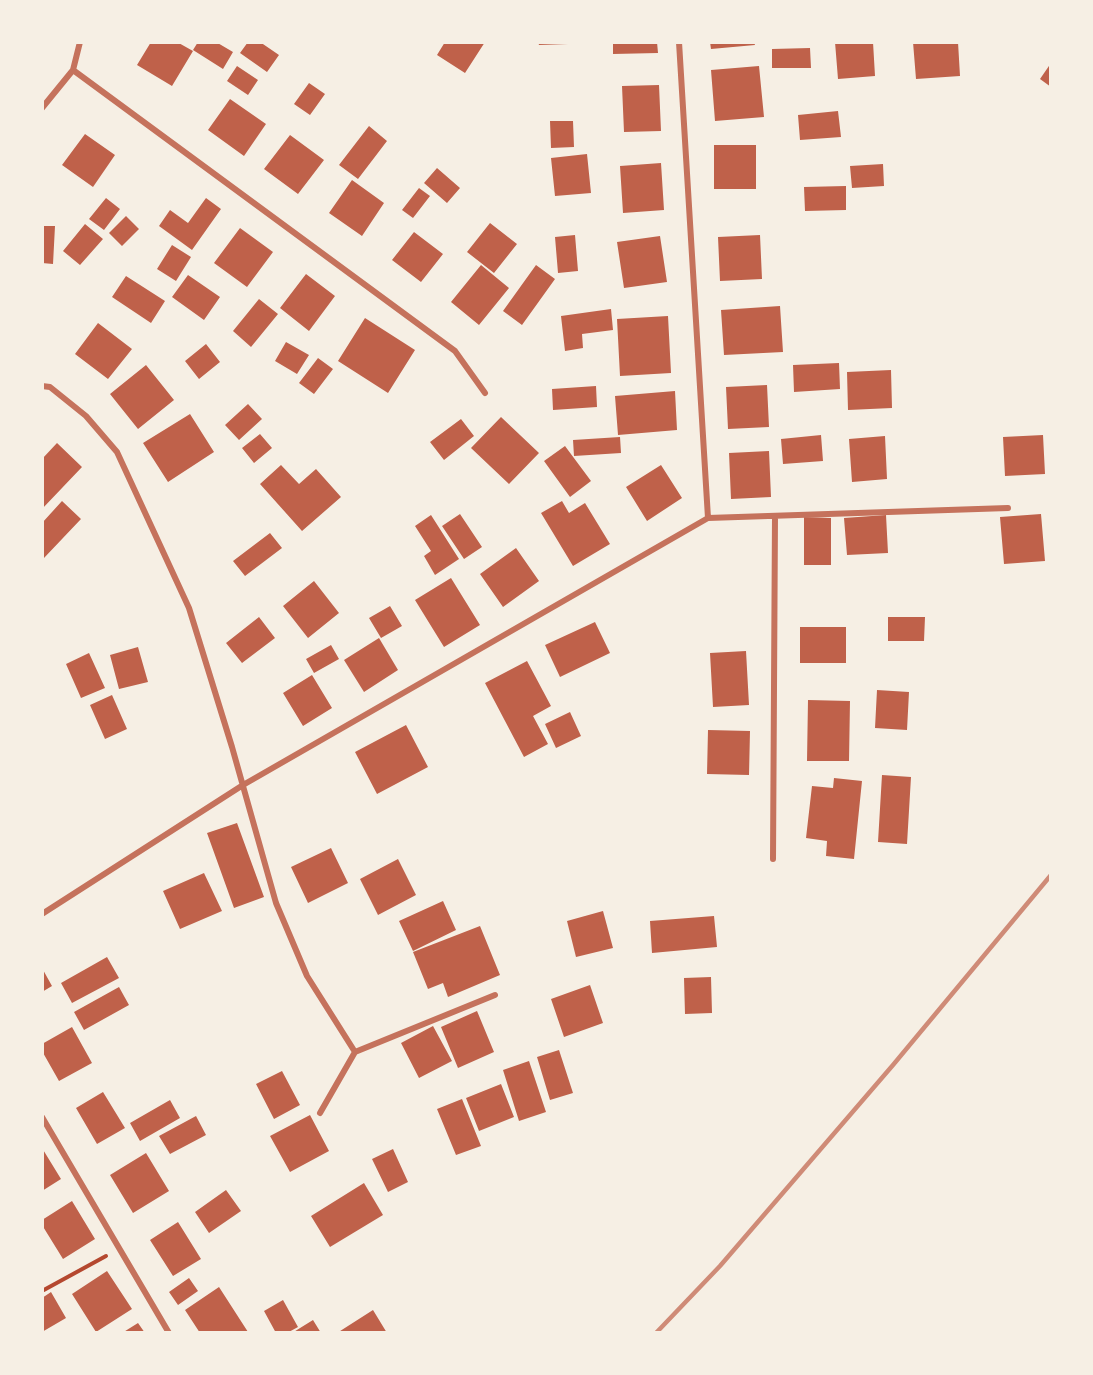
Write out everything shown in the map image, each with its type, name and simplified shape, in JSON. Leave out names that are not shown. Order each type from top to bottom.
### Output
[{"type":"street","points":[[42,108],[73,70],[80,42]]},
{"type":"street","points":[[679,42],[708,518]]},
{"type":"street","points":[[73,70],[455,351],[484,393]]},
{"type":"street","points":[[42,386],[50,387],[86,416],[117,452],[189,608],[276,903],[307,976],[355,1052]]},
{"type":"street","points":[[42,914],[243,785],[708,518],[1008,508]]},
{"type":"street","points":[[773,859],[776,516]]},
{"type":"street","points":[[320,1113],[355,1052],[495,994]]},
{"type":"street","points":[[42,1117],[169,1333]]},
{"type":"path","points":[[42,1291],[119,1249]]},
{"type":"building","points":[[151,42],[177,42],[193,51],[172,86],[137,65]]},
{"type":"building","points":[[198,42],[216,42],[233,52],[223,69],[193,50]]},
{"type":"building","points":[[248,42],[260,42],[279,55],[267,72],[240,53]]},
{"type":"building","points":[[445,42],[485,42],[465,73],[437,55]]},
{"type":"building","points":[[538,42],[568,42],[568,44],[539,45]]},
{"type":"building","points":[[613,42],[657,42],[658,53],[613,54]]},
{"type":"building","points":[[710,42],[754,42],[755,45],[711,49]]},
{"type":"building","points":[[835,42],[873,42],[875,76],[838,79]]},
{"type":"building","points":[[913,42],[958,42],[960,76],[916,79]]},
{"type":"building","points":[[810,48],[811,68],[772,68],[772,49]]},
{"type":"building","points":[[1051,63],[1051,87],[1040,79]]},
{"type":"building","points":[[237,66],[258,80],[248,95],[227,81]]},
{"type":"building","points":[[759,66],[764,117],[715,121],[711,70]]},
{"type":"building","points":[[309,83],[325,94],[310,115],[294,104]]},
{"type":"building","points":[[659,85],[661,131],[624,132],[622,86]]},
{"type":"building","points":[[230,99],[266,124],[244,156],[208,130]]},
{"type":"building","points":[[838,111],[841,137],[800,140],[798,115]]},
{"type":"building","points":[[550,121],[573,121],[574,147],[551,148]]},
{"type":"building","points":[[369,126],[387,141],[358,179],[339,165]]},
{"type":"building","points":[[85,134],[115,155],[93,187],[62,165]]},
{"type":"building","points":[[290,135],[324,160],[298,194],[264,169]]},
{"type":"building","points":[[714,145],[756,145],[756,189],[714,189]]},
{"type":"building","points":[[587,154],[591,193],[555,196],[551,158]]},
{"type":"building","points":[[661,163],[664,210],[623,213],[620,166]]},
{"type":"building","points":[[883,164],[884,186],[852,188],[850,166]]},
{"type":"building","points":[[437,168],[460,188],[447,203],[424,183]]},
{"type":"building","points":[[352,180],[384,203],[362,236],[329,213]]},
{"type":"building","points":[[846,186],[846,210],[805,211],[804,187]]},
{"type":"building","points":[[419,188],[430,196],[413,218],[402,210]]},
{"type":"building","points":[[106,198],[120,209],[104,230],[89,219]]},
{"type":"building","points":[[206,198],[221,209],[192,250],[159,226],[170,210],[188,223]]},
{"type":"building","points":[[126,216],[139,229],[122,246],[109,233]]},
{"type":"building","points":[[490,223],[517,244],[494,273],[467,252]]},
{"type":"building","points":[[85,224],[103,239],[80,265],[63,251]]},
{"type":"building","points":[[42,226],[55,226],[53,264],[42,263]]},
{"type":"building","points":[[240,228],[273,252],[247,287],[214,263]]},
{"type":"building","points":[[414,232],[443,254],[421,282],[392,260]]},
{"type":"building","points":[[575,235],[578,271],[558,273],[555,237]]},
{"type":"building","points":[[760,235],[762,279],[720,281],[718,237]]},
{"type":"building","points":[[660,236],[667,282],[624,288],[617,242]]},
{"type":"building","points":[[172,245],[191,257],[176,281],[157,269]]},
{"type":"building","points":[[481,265],[509,288],[479,325],[451,302]]},
{"type":"building","points":[[536,265],[555,279],[522,325],[503,311]]},
{"type":"building","points":[[306,274],[335,296],[309,331],[280,308]]},
{"type":"building","points":[[188,275],[220,297],[204,320],[172,297]]},
{"type":"building","points":[[126,276],[165,301],[151,323],[112,297]]},
{"type":"building","points":[[259,299],[278,314],[251,347],[233,331]]},
{"type":"building","points":[[780,306],[783,352],[724,355],[721,310]]},
{"type":"building","points":[[611,309],[613,330],[582,334],[583,348],[565,351],[561,316]]},
{"type":"building","points":[[668,316],[671,373],[620,376],[617,319]]},
{"type":"building","points":[[365,318],[415,350],[388,393],[338,361]]},
{"type":"building","points":[[98,323],[132,349],[108,379],[75,354]]},
{"type":"building","points":[[286,342],[309,355],[297,374],[275,361]]},
{"type":"building","points":[[206,344],[220,362],[199,379],[185,361]]},
{"type":"building","points":[[318,358],[333,369],[314,394],[299,383]]},
{"type":"building","points":[[839,363],[840,389],[794,392],[793,365]]},
{"type":"building","points":[[146,365],[174,400],[138,429],[110,394]]},
{"type":"building","points":[[891,370],[892,408],[848,410],[847,372]]},
{"type":"building","points":[[767,385],[769,427],[728,429],[726,387]]},
{"type":"building","points":[[596,386],[597,407],[553,410],[552,389]]},
{"type":"building","points":[[675,391],[677,430],[618,435],[615,396]]},
{"type":"building","points":[[248,404],[262,419],[239,440],[225,425]]},
{"type":"building","points":[[190,414],[214,452],[168,482],[143,443]]},
{"type":"building","points":[[501,417],[539,453],[509,484],[471,448]]},
{"type":"building","points":[[461,419],[474,436],[444,460],[430,442]]},
{"type":"building","points":[[260,434],[272,448],[254,463],[242,448]]},
{"type":"building","points":[[821,435],[823,461],[783,464],[781,439]]},
{"type":"building","points":[[1043,435],[1045,474],[1005,476],[1003,437]]},
{"type":"building","points":[[885,436],[887,479],[852,482],[849,439]]},
{"type":"building","points":[[620,437],[621,453],[574,456],[573,440]]},
{"type":"building","points":[[57,443],[82,467],[42,509],[42,459]]},
{"type":"building","points":[[565,446],[591,481],[570,497],[544,461]]},
{"type":"building","points":[[769,451],[771,497],[731,499],[729,453]]},
{"type":"building","points":[[281,465],[299,484],[316,469],[341,497],[302,531],[260,484]]},
{"type":"building","points":[[661,465],[682,498],[647,521],[626,487]]},
{"type":"building","points":[[62,501],[81,519],[44,558],[42,556],[42,523]]},
{"type":"building","points":[[562,501],[569,513],[585,503],[610,544],[573,566],[541,513]]},
{"type":"building","points":[[460,514],[482,547],[464,559],[442,526]]},
{"type":"building","points":[[1041,514],[1045,561],[1004,564],[1000,517]]},
{"type":"building","points":[[431,515],[459,559],[435,575],[424,556],[431,551],[415,526]]},
{"type":"building","points":[[886,515],[888,553],[847,555],[844,518]]},
{"type":"building","points":[[804,517],[831,518],[831,565],[804,565]]},
{"type":"building","points":[[270,533],[282,548],[245,576],[233,561]]},
{"type":"building","points":[[516,548],[539,581],[503,607],[480,574]]},
{"type":"building","points":[[451,578],[480,625],[444,647],[415,600]]},
{"type":"building","points":[[314,581],[339,613],[308,638],[283,606]]},
{"type":"building","points":[[390,606],[402,626],[381,638],[369,618]]},
{"type":"building","points":[[259,617],[275,638],[242,663],[226,643]]},
{"type":"building","points":[[888,617],[925,617],[924,641],[888,641]]},
{"type":"building","points":[[595,622],[610,653],[560,677],[545,645]]},
{"type":"building","points":[[800,627],[846,627],[846,663],[800,663]]},
{"type":"building","points":[[379,638],[398,670],[364,692],[344,660]]},
{"type":"building","points":[[331,645],[339,659],[314,673],[306,659]]},
{"type":"building","points":[[138,647],[148,682],[119,689],[110,655]]},
{"type":"building","points":[[746,651],[749,705],[713,707],[710,653]]},
{"type":"building","points":[[89,653],[105,688],[81,698],[66,664]]},
{"type":"building","points":[[527,661],[551,706],[533,716],[548,744],[524,757],[485,683]]},
{"type":"building","points":[[312,675],[332,708],[303,726],[283,693]]},
{"type":"building","points":[[877,690],[909,692],[907,730],[875,728]]},
{"type":"building","points":[[112,695],[127,729],[105,739],[90,705]]},
{"type":"building","points":[[808,700],[850,701],[849,761],[807,761]]},
{"type":"building","points":[[570,712],[581,736],[556,748],[545,724]]},
{"type":"building","points":[[406,725],[428,767],[377,794],[355,752]]},
{"type":"building","points":[[708,730],[750,731],[749,775],[707,774]]},
{"type":"building","points":[[882,775],[911,777],[907,844],[878,842]]},
{"type":"building","points":[[834,778],[862,781],[854,859],[826,856],[827,841],[806,838],[812,786],[833,788]]},
{"type":"building","points":[[237,823],[264,897],[234,908],[207,833]]},
{"type":"building","points":[[331,848],[348,883],[308,903],[291,867]]},
{"type":"building","points":[[398,859],[416,895],[378,915],[360,879]]},
{"type":"building","points":[[204,873],[222,911],[180,929],[163,891]]},
{"type":"building","points":[[443,901],[456,930],[413,951],[399,921]]},
{"type":"building","points":[[603,911],[613,948],[576,957],[567,921]]},
{"type":"building","points":[[714,916],[717,947],[652,953],[650,921]]},
{"type":"building","points":[[480,926],[500,975],[448,997],[443,983],[428,989],[413,952]]},
{"type":"building","points":[[107,957],[119,978],[72,1003],[61,983]]},
{"type":"building","points":[[42,968],[52,986],[42,992]]},
{"type":"building","points":[[711,977],[712,1013],[685,1014],[684,978]]},
{"type":"building","points":[[590,985],[603,1023],[564,1037],[551,999]]},
{"type":"building","points":[[119,987],[129,1005],[84,1030],[74,1012]]},
{"type":"building","points":[[477,1011],[494,1052],[458,1068],[441,1027]]},
{"type":"building","points":[[433,1026],[452,1061],[419,1078],[401,1043]]},
{"type":"building","points":[[72,1027],[92,1063],[59,1081],[42,1051],[42,1044]]},
{"type":"building","points":[[559,1050],[573,1093],[550,1100],[537,1057]]},
{"type":"building","points":[[529,1061],[546,1112],[519,1121],[503,1070]]},
{"type":"building","points":[[282,1071],[300,1105],[274,1119],[256,1084]]},
{"type":"building","points":[[501,1084],[514,1117],[479,1131],[466,1098]]},
{"type":"building","points":[[103,1092],[125,1128],[97,1144],[76,1108]]},
{"type":"building","points":[[462,1099],[481,1146],[456,1155],[437,1109]]},
{"type":"building","points":[[170,1100],[180,1118],[140,1141],[130,1123]]},
{"type":"building","points":[[310,1115],[329,1151],[290,1172],[270,1136]]},
{"type":"building","points":[[196,1116],[206,1135],[170,1154],[159,1136]]},
{"type":"building","points":[[42,1148],[61,1179],[42,1191]]},
{"type":"building","points":[[393,1149],[408,1182],[388,1192],[372,1159]]},
{"type":"building","points":[[146,1153],[169,1191],[133,1213],[110,1175]]},
{"type":"building","points":[[364,1183],[383,1215],[330,1247],[311,1216]]},
{"type":"building","points":[[226,1190],[241,1211],[209,1233],[195,1212]]},
{"type":"building","points":[[72,1201],[95,1239],[63,1259],[42,1225],[42,1220]]},
{"type":"building","points":[[178,1222],[201,1259],[173,1276],[150,1240]]},
{"type":"building","points":[[107,1271],[132,1309],[96,1332],[72,1294]]},
{"type":"building","points":[[189,1278],[198,1291],[178,1305],[169,1292]]},
{"type":"building","points":[[219,1287],[248,1332],[200,1333],[185,1310]]},
{"type":"building","points":[[51,1292],[66,1318],[42,1332],[42,1298]]},
{"type":"building","points":[[283,1300],[298,1327],[287,1333],[276,1333],[264,1311]]},
{"type":"building","points":[[373,1310],[387,1333],[337,1333]]},
{"type":"building","points":[[313,1320],[321,1333],[292,1333]]},
{"type":"building","points":[[138,1323],[145,1333],[122,1333]]},
{"type":"railway","points":[[656,1333],[720,1266],[893,1065],[1051,875]]}]
